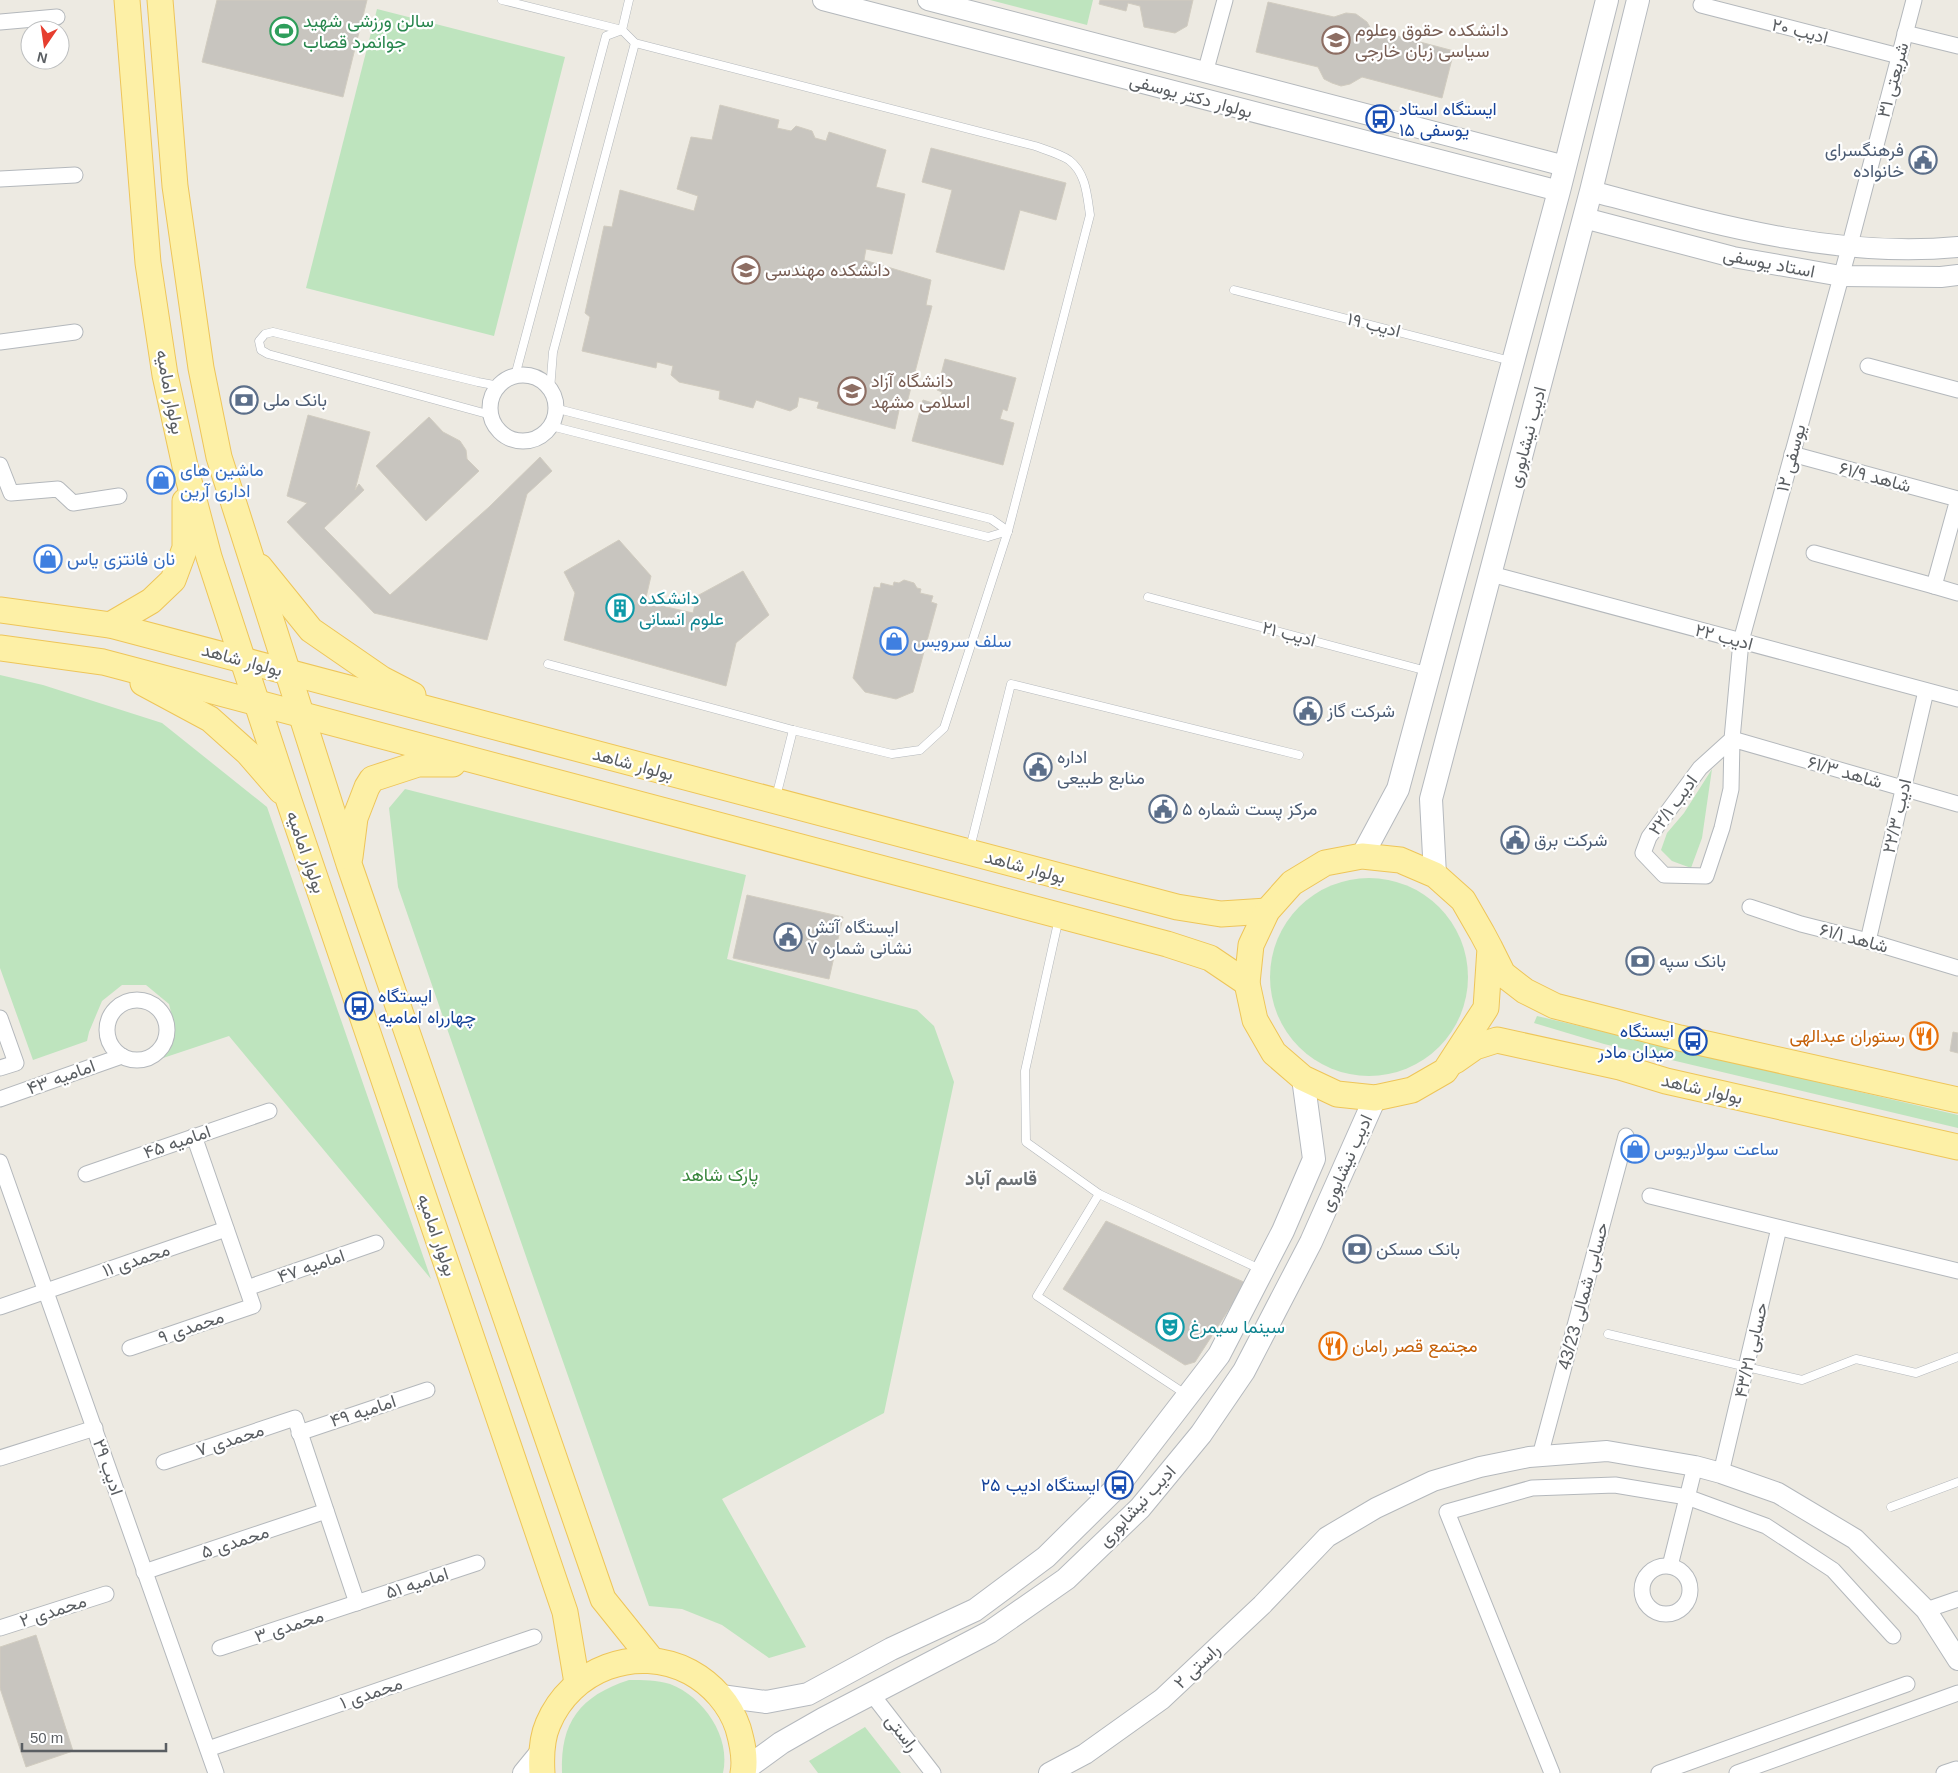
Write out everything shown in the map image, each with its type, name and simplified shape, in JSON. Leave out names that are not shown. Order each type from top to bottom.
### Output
[{"type":"main road","name":"بولوار امامیه","points":[[127,0],[148,263],[165,375],[185,466],[209,557],[289,801],[565,1612],[578,1682]]},
{"type":"main road","name":"بولوار امامیه","points":[[160,0],[175,186],[201,368],[219,457],[247,550],[349,864],[603,1599],[652,1660]]},
{"type":"main road","name":"ادیب نیشابوری","points":[[1362,856],[1398,789],[1559,191],[1607,0]]},
{"type":"main road","name":"ادیب نیشابوری","points":[[1435,875],[1431,799],[1591,191],[1638,0]]},
{"type":"main road","points":[[110,625],[152,601],[173,580],[185,548],[185,466]]},
{"type":"main road","points":[[247,550],[280,594],[311,630],[382,680],[458,717]]},
{"type":"main road","name":"بولوار شاهد","points":[[0,610],[110,625],[1177,907],[1222,914],[1266,911]]},
{"type":"main road","points":[[0,648],[103,662],[1060,915],[1167,944],[1210,958],[1247,983]]},
{"type":"main road","points":[[103,662],[210,719],[248,753],[289,801]]},
{"type":"main road","points":[[349,864],[355,818],[372,779],[418,764],[484,763]]},
{"type":"main road","name":"بولوار شاهد","points":[[1490,948],[1463,900],[1435,875],[1400,860],[1362,856],[1325,863],[1292,883],[1266,911],[1251,945],[1247,983],[1255,1020],[1274,1053],[1302,1078],[1337,1094],[1375,1098],[1412,1090],[1445,1071],[1451,1064],[1475,1046],[1497,1040],[1620,1067],[1666,1081],[1958,1147]]},
{"type":"main road","points":[[1451,1064],[1486,1008],[1490,948]]},
{"type":"main road","points":[[1490,948],[1503,974],[1525,991],[1569,1011],[1958,1100]]},
{"type":"main road","name":"ادیب نیشابوری","points":[[721,1696],[766,1702],[808,1694],[891,1649],[975,1610],[1046,1557],[1120,1485],[1219,1355],[1283,1231],[1314,1159],[1302,1078]]},
{"type":"main road","name":"ادیب نیشابوری","points":[[744,1771],[781,1743],[990,1632],[1058,1585],[1140,1508],[1201,1434],[1244,1371],[1311,1242],[1375,1098]]},
{"type":"main road","points":[[541,1762],[547,1725],[559,1702],[578,1682],[600,1668],[625,1661],[652,1660],[678,1666],[701,1678],[721,1696],[735,1718],[743,1744],[744,1771]]},
{"type":"street","name":"بولوار دکتر یوسفی","points":[[823,0],[1559,191]]},
{"type":"street","name":"بولوار دکتر یوسفی","points":[[928,0],[1565,166]]},
{"type":"street","points":[[1205,73],[1225,0]]},
{"type":"street","name":"شریعتی ۳۱","points":[[1841,276],[1914,0]]},
{"type":"street","name":"ادیب ۲۰","points":[[1701,5],[1899,56]]},
{"type":"street","points":[[0,22],[57,17]]},
{"type":"street","points":[[1905,33],[1958,46]]},
{"type":"street","points":[[0,179],[75,175]]},
{"type":"street","name":"استاد یوسفی","points":[[1591,191],[1738,230],[1849,248],[1958,247]]},
{"type":"street","name":"استاد یوسفی","points":[[1584,218],[1733,258],[1841,276],[1941,277],[1958,275]]},
{"type":"street","name":"یوسفی ۱۲","points":[[1741,641],[1841,276]]},
{"type":"street","points":[[0,342],[75,332]]},
{"type":"street","points":[[1868,366],[1958,390]]},
{"type":"street","points":[[515,376],[535,378],[543,382],[550,390],[556,406],[552,423],[540,436],[531,440],[520,441],[510,439],[498,429],[491,415],[491,400],[499,386],[515,376]]},
{"type":"street","name":"شاهد ۶۱/۹","points":[[1792,454],[1958,499]]},
{"type":"street","points":[[0,465],[12,493],[58,489],[73,503],[118,496]]},
{"type":"street","points":[[1934,586],[1958,499]]},
{"type":"street","points":[[1814,553],[1958,593]]},
{"type":"street","name":"ادیب ۲۲","points":[[1491,574],[1958,699]]},
{"type":"street","name":"ادیب ۲۲/۱","points":[[1732,739],[1700,768],[1649,837],[1643,853],[1664,875],[1706,876],[1722,828],[1731,789],[1732,739],[1741,641]]},
{"type":"street","name":"ادیب ۲۲/۳","points":[[1868,941],[1926,691]]},
{"type":"street","name":"شاهد ۶۱/۳","points":[[1732,739],[1958,804]]},
{"type":"street","name":"شاهد ۶۱/۱","points":[[1750,907],[1801,924],[1868,941],[1958,968]]},
{"type":"street","points":[[129,1000],[141,1000],[152,1003],[161,1011],[166,1022],[167,1034],[163,1045],[156,1054],[145,1059],[133,1060],[122,1056],[113,1048],[108,1038],[107,1026],[111,1014],[129,1000]]},
{"type":"street","points":[[0,1018],[16,1063],[0,1068]]},
{"type":"street","name":"امامیه ۴۳","points":[[0,1099],[122,1056]]},
{"type":"street","name":"امامیه ۴۵","points":[[86,1174],[269,1111]]},
{"type":"street","points":[[194,1136],[247,1288]]},
{"type":"street","name":"حسابی شمالی 43/23","points":[[1540,1456],[1626,1136]]},
{"type":"street","name":"ادیب ۲۹","points":[[0,1162],[216,1773]]},
{"type":"street","points":[[1650,1196],[1958,1271]]},
{"type":"street","name":"حسابی ۴۳/۲۱","points":[[1721,1473],[1780,1228]]},
{"type":"street","name":"محمدی ۱۱","points":[[0,1307],[226,1229]]},
{"type":"street","name":"امامیه ۴۷","points":[[247,1288],[376,1243]]},
{"type":"street","name":"محمدی ۹","points":[[130,1348],[253,1306],[247,1288]]},
{"type":"street","name":"امامیه ۴۹","points":[[297,1426],[428,1390]]},
{"type":"street","points":[[297,1426],[357,1603]]},
{"type":"street","name":"محمدی ۷","points":[[164,1462],[297,1426]]},
{"type":"street","points":[[0,1458],[95,1428]]},
{"type":"street","name":"راستی ۲","points":[[1049,1773],[1085,1754],[1162,1699],[1262,1605],[1327,1537],[1376,1508],[1433,1481],[1480,1467],[1540,1456],[1607,1451],[1695,1466],[1778,1492],[1854,1539],[1926,1610],[1958,1660]]},
{"type":"street","points":[[1670,1566],[1695,1466]]},
{"type":"street","points":[[1552,1773],[1447,1512],[1532,1488],[1615,1485],[1687,1497],[1766,1526],[1833,1570],[1894,1636]]},
{"type":"street","name":"محمدی ۵","points":[[144,1572],[326,1512]]},
{"type":"street","name":"امامیه ۵۱","points":[[357,1603],[477,1563]]},
{"type":"street","name":"محمدی ۲","points":[[0,1628],[106,1594]]},
{"type":"street","points":[[1926,1610],[1958,1599]]},
{"type":"street","name":"محمدی ۳","points":[[220,1648],[357,1603]]},
{"type":"street","name":"محمدی ۱","points":[[208,1749],[534,1637]]},
{"type":"street","points":[[1659,1773],[1907,1684]]},
{"type":"street","name":"راستی","points":[[872,1693],[933,1773]]},
{"type":"street","points":[[1737,1773],[1958,1693]]},
{"type":"street","points":[[523,1773],[541,1762]]},
{"type":"lane","points":[[502,0],[622,30],[635,42],[1035,146],[1068,160],[1081,174],[1087,192],[1090,215],[1008,531],[944,728],[920,750],[892,754],[793,730],[548,664]]},
{"type":"lane","points":[[622,30],[629,0]]},
{"type":"lane","points":[[515,376],[606,36],[622,30]]},
{"type":"lane","points":[[550,390],[553,352],[635,42]]},
{"type":"lane","name":"ادیب ۱۹","points":[[1234,290],[1513,361]]},
{"type":"lane","points":[[491,415],[268,354],[261,350],[259,341],[265,334],[273,332],[499,386]]},
{"type":"lane","points":[[556,406],[558,409],[991,519],[1008,531]]},
{"type":"lane","points":[[540,436],[554,427],[988,537],[1008,531]]},
{"type":"lane","name":"ادیب ۲۱","points":[[1148,597],[1429,672]]},
{"type":"lane","points":[[969,852],[1011,684],[1298,755]]},
{"type":"lane","points":[[775,801],[793,730]]},
{"type":"lane","points":[[1060,915],[1025,1071],[1026,1142],[1099,1194],[1264,1271]]},
{"type":"lane","points":[[1099,1194],[1037,1296],[1188,1395]]},
{"type":"lane","points":[[1608,1334],[1802,1380],[1856,1360],[1916,1373],[1958,1357]]},
{"type":"lane","points":[[1891,1507],[1958,1482]]},
{"type":"green space","points":[[990,0],[1093,0],[1087,25]]},
{"type":"green space","points":[[377,9],[565,57],[494,336],[306,288]]},
{"type":"green space","points":[[0,675],[43,685],[162,723],[267,807],[431,1279],[229,1036],[163,1058],[175,1028],[169,1004],[146,985],[122,985],[102,1001],[87,1041],[33,1060],[0,968]]},
{"type":"green space","points":[[1712,769],[1702,838],[1691,868],[1672,861],[1661,850],[1667,833],[1684,813]]},
{"type":"green space","name":"پارک شاهد","points":[[405,789],[746,875],[727,959],[917,1010],[934,1026],[954,1082],[884,1413],[722,1499],[806,1647],[769,1658],[722,1625],[682,1609],[649,1606],[398,887],[389,808]]},
{"type":"green space","points":[[1369,878],[1398,882],[1416,890],[1439,907],[1456,930],[1464,948],[1468,977],[1464,1006],[1456,1024],[1439,1047],[1416,1064],[1398,1072],[1369,1076],[1340,1072],[1322,1064],[1299,1047],[1282,1024],[1274,1006],[1270,977],[1274,948],[1282,930],[1299,907],[1322,890],[1340,882]]},
{"type":"green space","points":[[1537,1016],[1958,1115],[1958,1128],[1604,1044],[1534,1023]]},
{"type":"green space","points":[[629,1680],[645,1680],[670,1684],[694,1698],[704,1708],[719,1732],[723,1746],[723,1773],[562,1773],[562,1755],[565,1739],[569,1725],[576,1713],[598,1694],[612,1686]]},
{"type":"green space","points":[[865,1727],[901,1773],[818,1773],[809,1761]]},
{"type":"building","name":"سالن ورزشی شهید جوانمرد قصاب","points":[[217,0],[367,0],[343,97],[202,62]]},
{"type":"building","points":[[1100,0],[1193,0],[1187,26],[1175,33],[1144,27],[1140,6],[1128,3],[1126,11],[1099,4]]},
{"type":"building","name":"دانشکده حقوق وعلوم سیاسی زبان خارجی","points":[[1268,2],[1334,17],[1346,13],[1356,14],[1367,22],[1371,29],[1454,51],[1442,98],[1362,77],[1350,84],[1341,86],[1324,79],[1318,67],[1256,52]]},
{"type":"building","name":"دانشکده مهندسی","points":[[720,105],[779,120],[777,128],[791,131],[796,126],[812,131],[815,138],[826,141],[829,132],[886,150],[876,187],[905,194],[892,254],[866,249],[864,260],[931,280],[926,305],[932,306],[907,403],[901,401],[895,429],[817,408],[819,402],[799,397],[797,407],[790,411],[756,400],[753,408],[719,399],[720,391],[679,382],[671,375],[673,366],[657,362],[656,368],[582,351],[590,317],[585,313],[604,226],[612,227],[620,190],[694,211],[698,196],[677,189],[691,137],[712,140]]},
{"type":"building","points":[[931,148],[1066,183],[1056,220],[1020,210],[1004,270],[936,252],[952,190],[922,182]]},
{"type":"building","points":[[945,359],[1016,378],[1007,411],[1003,409],[1000,419],[1014,423],[1003,465],[912,441],[923,400],[939,405],[942,392],[937,390]]},
{"type":"building","points":[[308,415],[370,432],[355,490],[359,484],[364,490],[324,528],[390,595],[489,507],[540,457],[552,471],[527,494],[487,640],[374,613],[287,522],[307,503],[287,496]]},
{"type":"building","points":[[429,417],[443,432],[460,441],[466,450],[467,459],[479,471],[426,521],[376,466]]},
{"type":"building","name":"دانشکده علوم انسانی","points":[[619,540],[651,576],[645,602],[693,613],[697,596],[743,571],[769,615],[736,643],[726,686],[564,640],[575,593],[564,572]]},
{"type":"building","name":"سلف سرویس","points":[[904,580],[914,583],[917,588],[921,589],[920,593],[933,596],[931,602],[937,604],[913,692],[896,699],[865,692],[853,678],[874,587],[880,588],[881,583],[893,586],[894,582],[899,583]]},
{"type":"building","name":"ایستگاه آتش نشانی شماره ۷","points":[[747,895],[843,917],[829,979],[733,958]]},
{"type":"building","points":[[1953,1032],[1958,1033],[1958,1053],[1950,1051]]},
{"type":"building","name":"سینما سیمرغ","points":[[1106,1221],[1246,1283],[1195,1362],[1185,1365],[1063,1289]]},
{"type":"building","points":[[36,1635],[73,1751],[26,1767],[0,1688],[0,1647]]},
{"type":"place","name":"سالن ورزشی شهید جوانمرد قصاب","points":[[284,31]]},
{"type":"place","name":"دانشکده حقوق وعلوم سیاسی زبان خارجی","points":[[1336,40]]},
{"type":"place","name":"ایستگاه استاد یوسفی ۱۵","points":[[1380,119]]},
{"type":"place","name":"فرهنگسرای خانواده","points":[[1923,160]]},
{"type":"place","name":"دانشکده مهندسی","points":[[746,270]]},
{"type":"place","name":"دانشگاه آزاد اسلامی مشهد","points":[[852,391]]},
{"type":"place","name":"بانک ملی","points":[[244,400]]},
{"type":"place","name":"ماشین های اداری آرین","points":[[161,480]]},
{"type":"place","name":"نان فانتزی یاس","points":[[48,559]]},
{"type":"place","name":"دانشکده علوم انسانی","points":[[620,608]]},
{"type":"place","name":"سلف سرویس","points":[[894,641]]},
{"type":"place","name":"شرکت گاز","points":[[1308,711]]},
{"type":"place","name":"اداره منابع طبیعی","points":[[1038,767]]},
{"type":"place","name":"مرکز پست شماره ۵","points":[[1163,809]]},
{"type":"place","name":"شرکت برق","points":[[1515,840]]},
{"type":"place","name":"ایستگاه آتش نشانی شماره ۷","points":[[788,937]]},
{"type":"place","name":"بانک سپه","points":[[1640,961]]},
{"type":"place","name":"ایستگاه چهارراه امامیه","points":[[359,1006]]},
{"type":"place","name":"رستوران عبدالهی","points":[[1924,1036]]},
{"type":"place","name":"ایستگاه میدان مادر","points":[[1693,1041]]},
{"type":"place","name":"ساعت سولاریوس","points":[[1635,1149]]},
{"type":"place","name":"بانک مسکن","points":[[1357,1249]]},
{"type":"place","name":"سینما سیمرغ","points":[[1170,1327]]},
{"type":"place","name":"مجتمع قصر رامان","points":[[1333,1346]]},
{"type":"place","name":"ایستگاه ادیب ۲۵","points":[[1119,1485]]},
{"type":"district","name":"قاسم آباد","points":[[1001,1178]]}]
